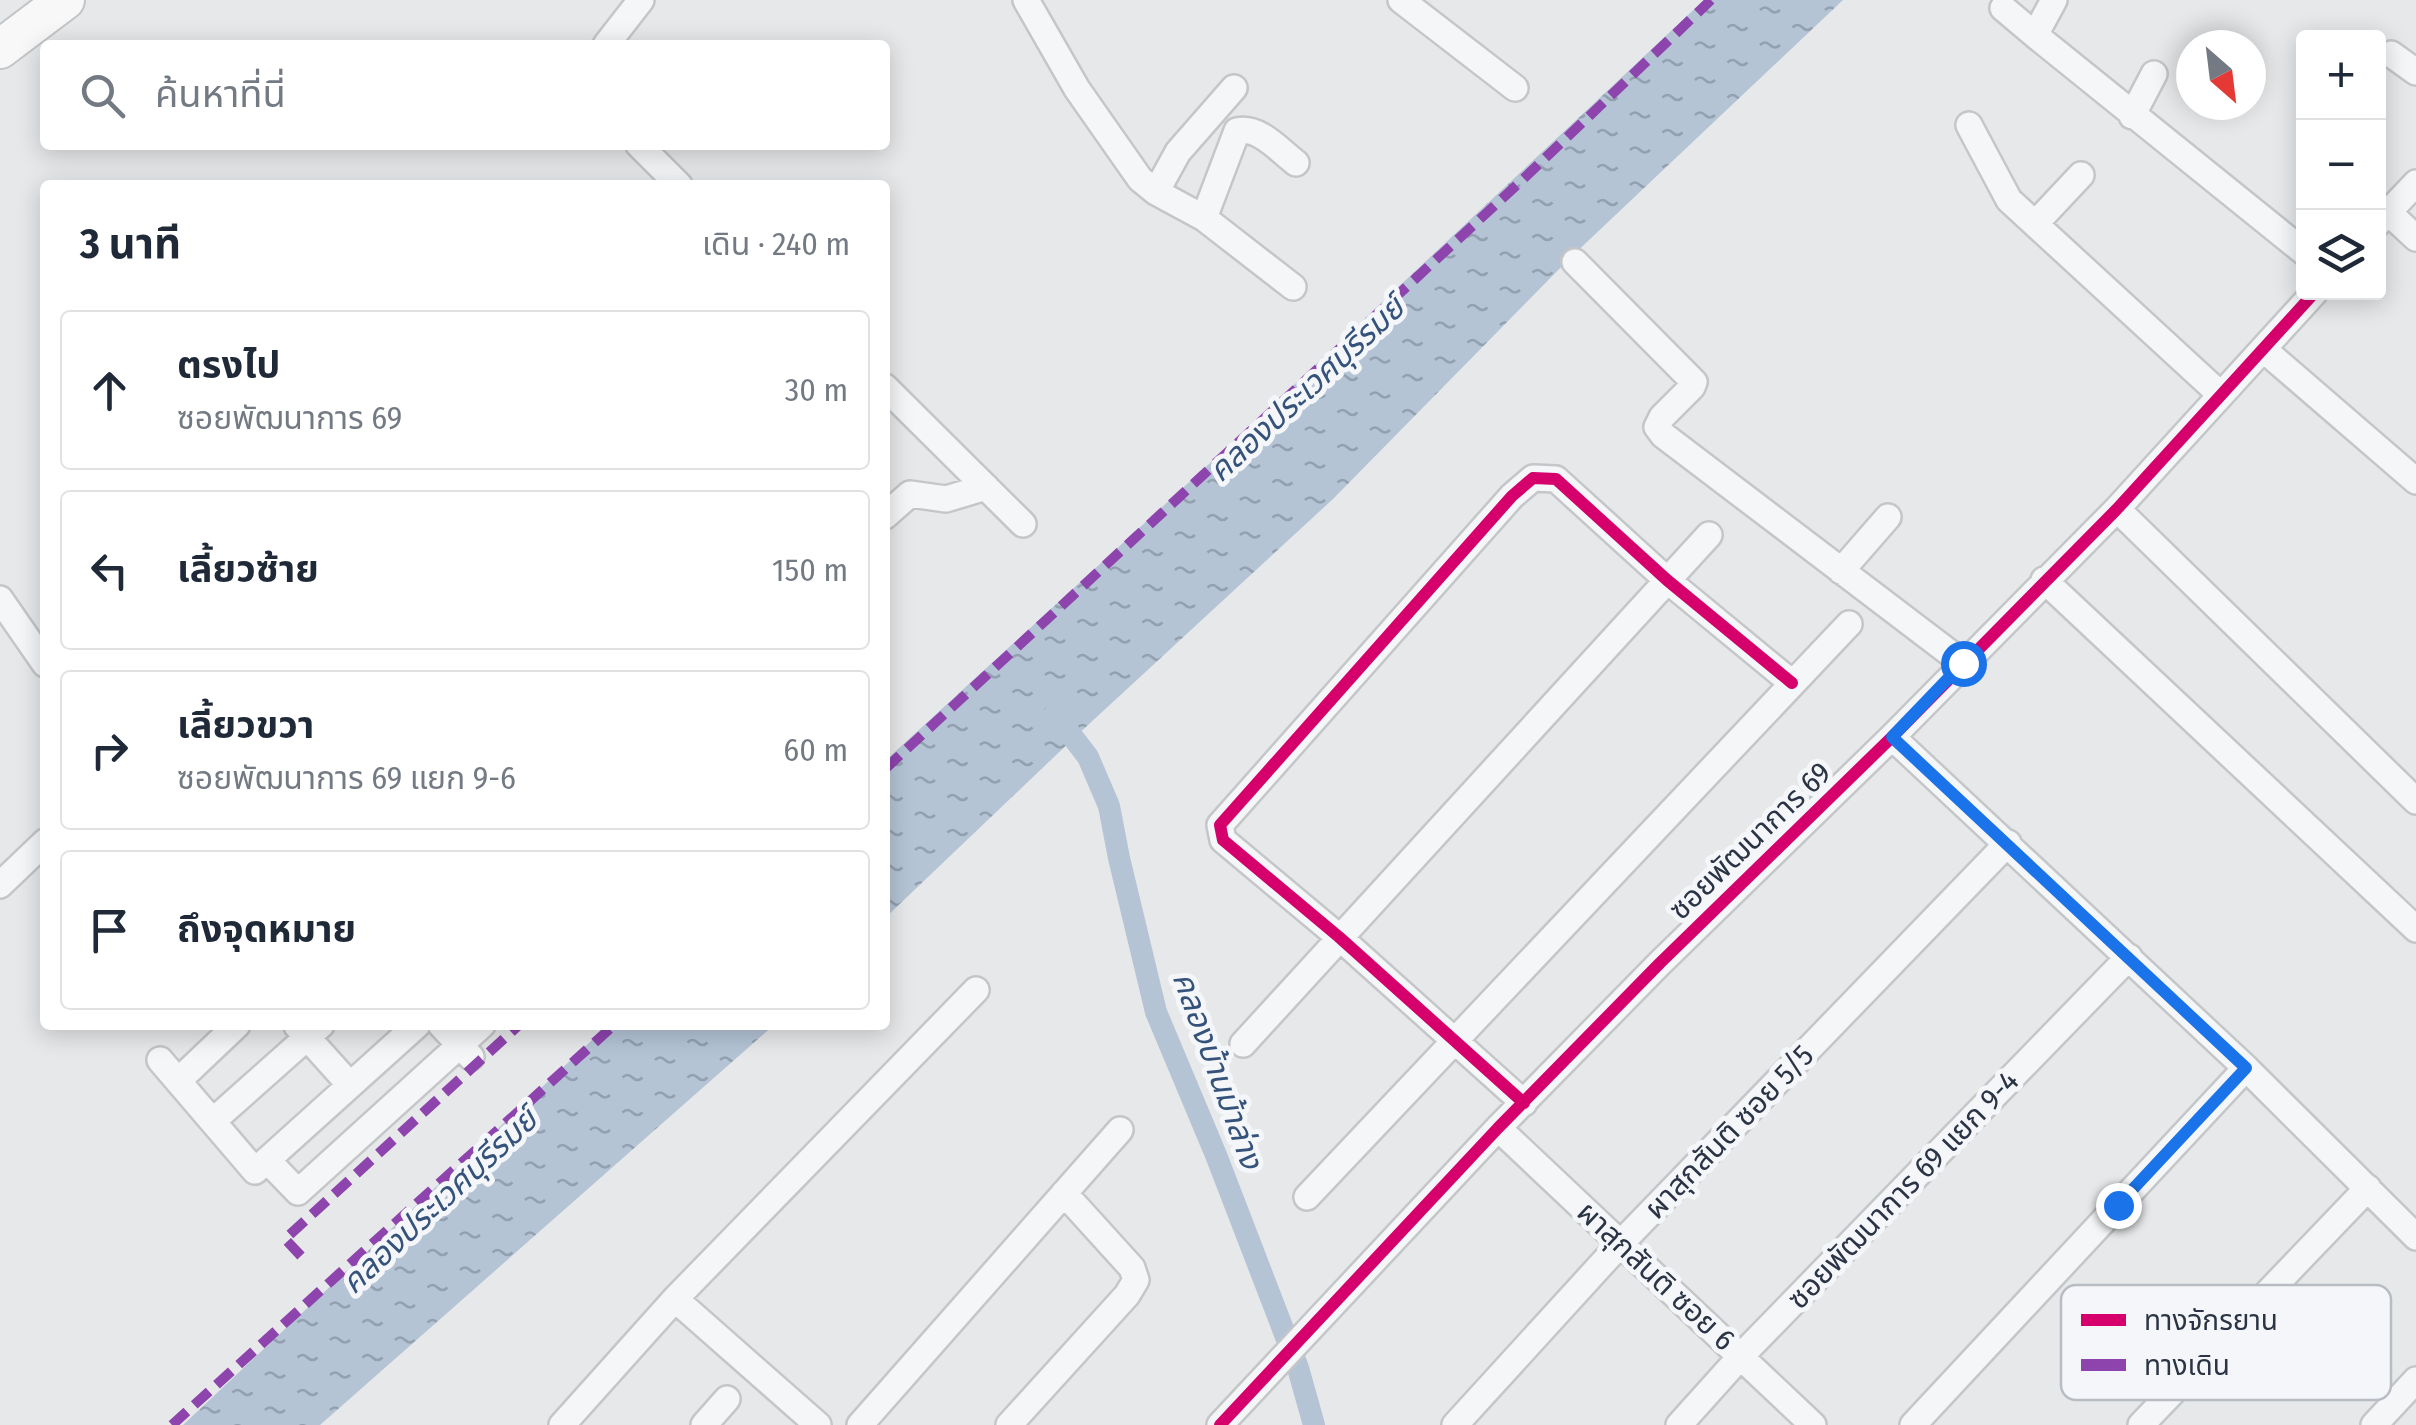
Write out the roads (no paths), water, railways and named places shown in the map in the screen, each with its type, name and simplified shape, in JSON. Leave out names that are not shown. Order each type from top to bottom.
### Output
[{"type":"main road","points":[[0,49],[65,0]]},
{"type":"street","points":[[610,40],[641,0]]},
{"type":"street","points":[[1026,0],[1077,89],[1129,166],[1156,192],[1204,218],[1293,287]]},
{"type":"street","points":[[1401,0],[1515,88]]},
{"type":"street","points":[[2035,35],[2054,0]]},
{"type":"street","points":[[2003,8],[2296,246]]},
{"type":"street","points":[[2391,54],[2416,72]]},
{"type":"street","points":[[2132,116],[2154,74]]},
{"type":"street","points":[[1156,192],[1178,152],[1234,88]]},
{"type":"street","points":[[1969,125],[2008,200],[2221,395]]},
{"type":"street","points":[[1204,218],[1237,132],[1243,129],[1260,134],[1296,164]]},
{"type":"street","points":[[644,150],[673,180]]},
{"type":"street","points":[[2035,224],[2081,175]]},
{"type":"street","points":[[2386,214],[2416,183]]},
{"type":"street","points":[[2386,219],[2416,238]]},
{"type":"street","points":[[1575,262],[1694,382],[1662,417],[1657,427],[1663,435],[1963,663]]},
{"type":"street","name":"ซอยพัฒนาการ 69","points":[[1226,1419],[1498,1128],[2117,509],[2307,300]]},
{"type":"street","points":[[2263,349],[2416,481]]},
{"type":"street","points":[[890,392],[1023,524]]},
{"type":"street","points":[[1524,1103],[1339,937],[1223,840],[1220,825],[1512,496],[1534,478],[1556,479],[1792,684]]},
{"type":"street","points":[[890,512],[910,494],[946,500],[986,487]]},
{"type":"street","points":[[2117,509],[2416,801]]},
{"type":"street","points":[[1841,571],[1888,517]]},
{"type":"street","points":[[1242,1044],[1709,535]]},
{"type":"street","points":[[2044,580],[2416,929]]},
{"type":"street","points":[[0,599],[40,657]]},
{"type":"street","points":[[1308,1197],[1849,624]]},
{"type":"street","points":[[1892,737],[2129,956],[2416,1236]]},
{"type":"street","name":"ผาสุกสันติ ซอย 5/5","points":[[1455,1425],[1621,1243],[2008,844]]},
{"type":"street","points":[[0,885],[40,847]]},
{"type":"street","name":"ซอยพัฒนาการ 69 แยก 9-4","points":[[1679,1425],[1740,1356],[2129,956]]},
{"type":"street","points":[[562,1425],[675,1299],[976,990]]},
{"type":"street","points":[[178,1081],[232,1030]]},
{"type":"street","points":[[213,1122],[307,1030]]},
{"type":"street","points":[[309,1030],[350,1085]]},
{"type":"street","points":[[160,1060],[255,1171],[411,1030]]},
{"type":"street","points":[[446,1030],[466,1051]]},
{"type":"street","points":[[267,1160],[298,1192],[466,1051],[479,1030]]},
{"type":"street","points":[[1913,1425],[2246,1068]]},
{"type":"street","name":"ผาสุกสันติ ซอย 6","points":[[1498,1128],[1814,1425]]},
{"type":"street","points":[[860,1425],[1120,1130]]},
{"type":"street","points":[[2275,1285],[2368,1188]]},
{"type":"street","points":[[1009,1425],[1127,1295],[1136,1280],[1132,1268],[1064,1193]]},
{"type":"street","points":[[675,1299],[818,1425]]},
{"type":"street","points":[[2374,1425],[2416,1380]]},
{"type":"street","points":[[704,1425],[727,1399]]},
{"type":"street","points":[[2141,1425],[2165,1400]]},
{"type":"water","name":"คลองประเวศบุรีรมย์","points":[[1704,0],[1843,0],[1570,258],[1333,499],[890,913],[890,756],[1245,431]]},
{"type":"water","name":"คลองประเวศบุรีรมย์","points":[[603,1030],[768,1030],[320,1425],[183,1425]]},
{"type":"waterway","name":"คลองบ้านม้าล่าง","points":[[1055,714],[1088,757],[1109,806],[1156,1012],[1298,1368],[1314,1425]]}]
